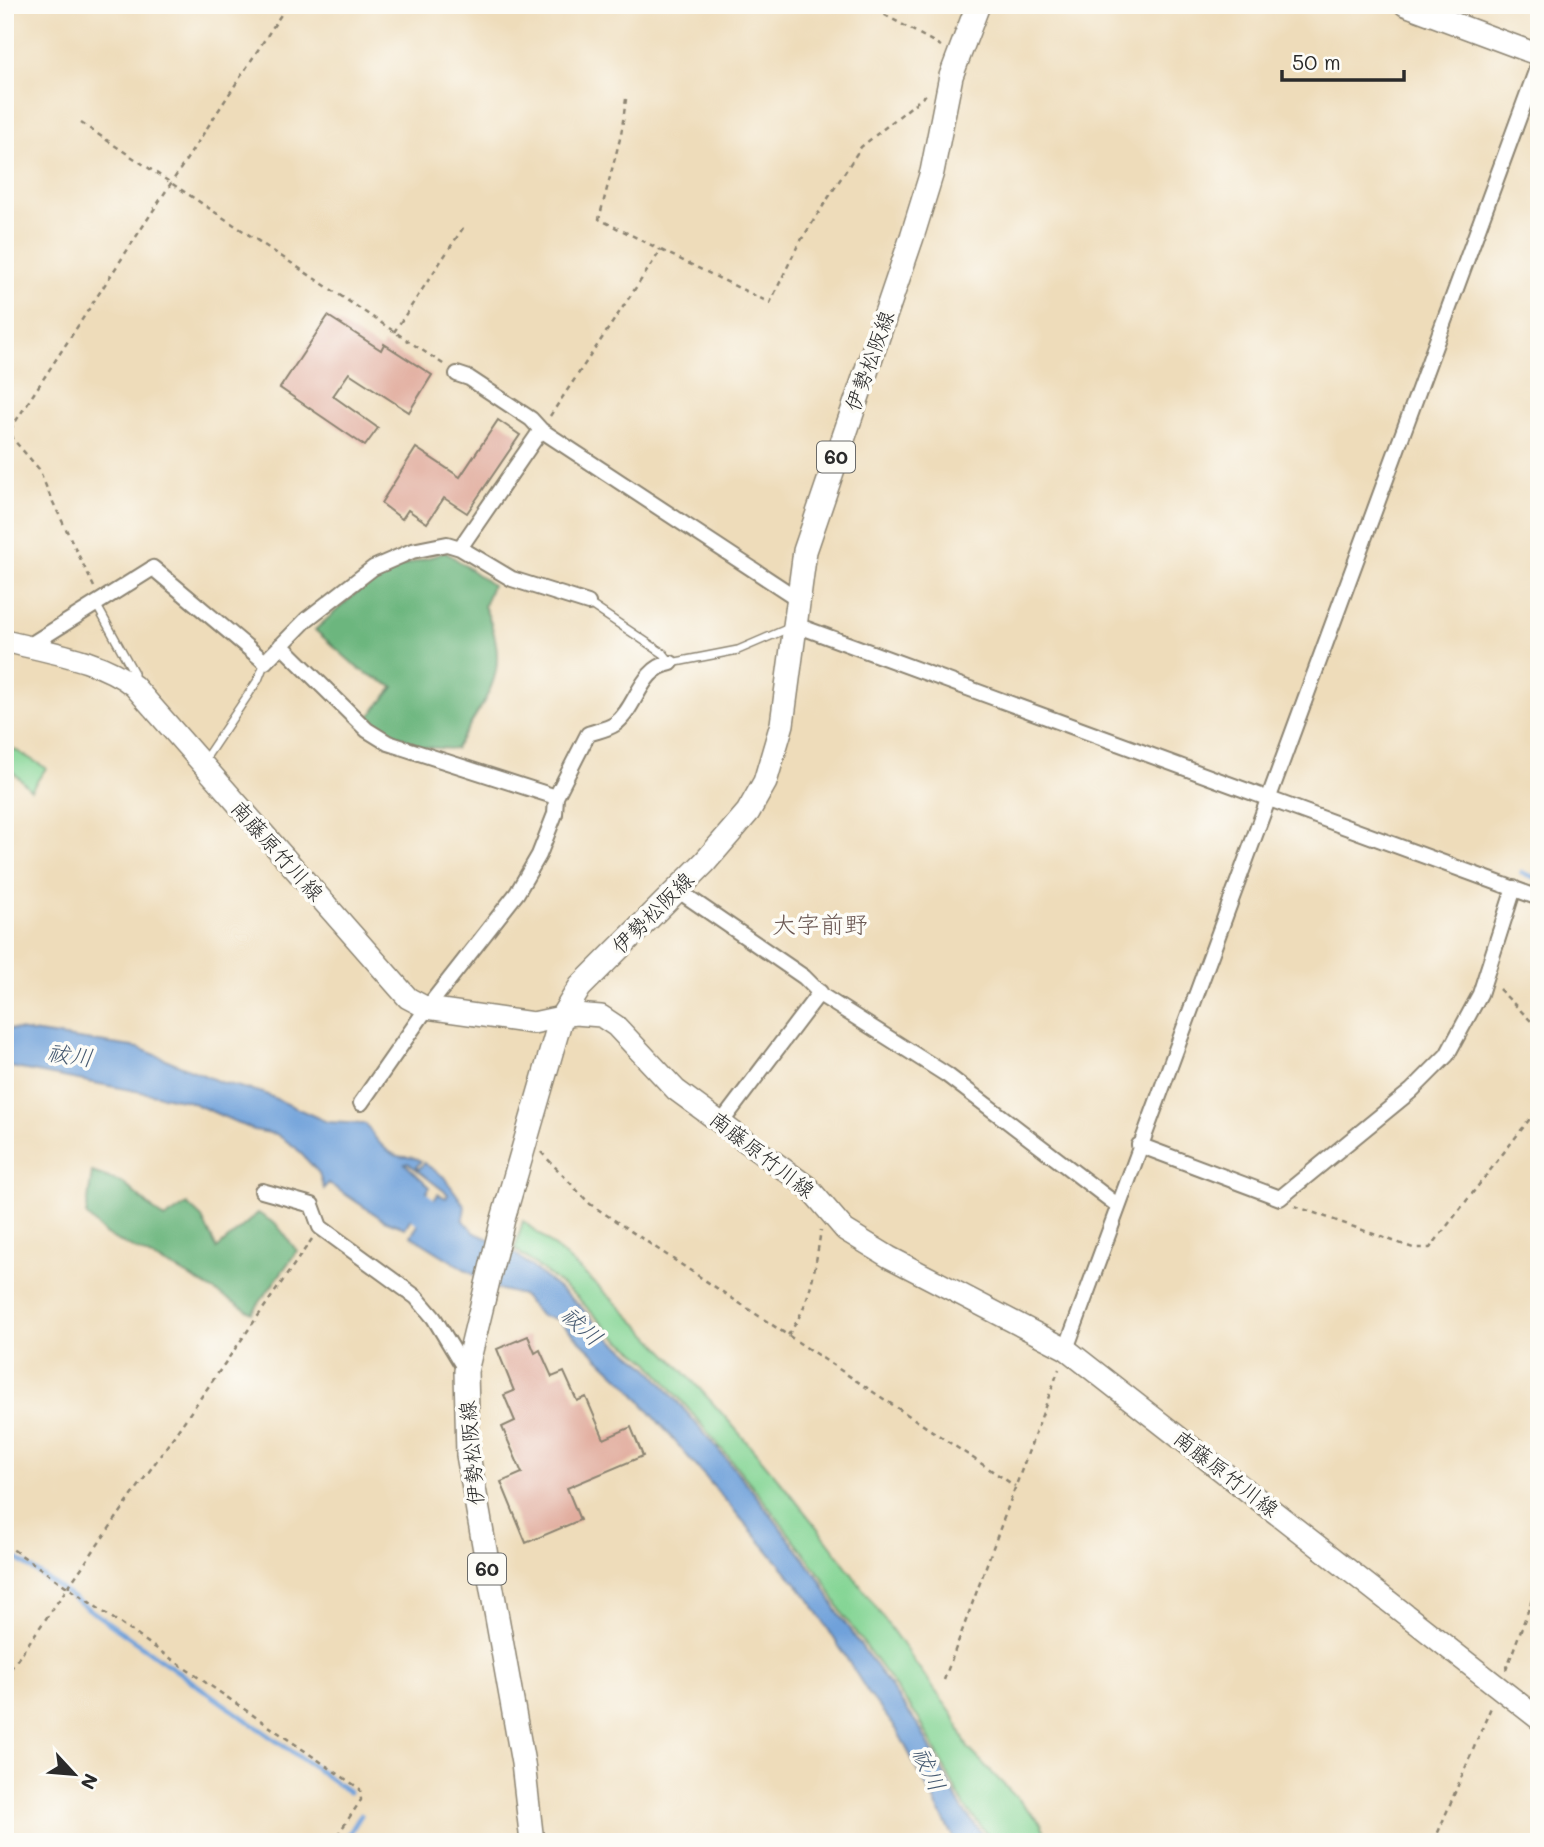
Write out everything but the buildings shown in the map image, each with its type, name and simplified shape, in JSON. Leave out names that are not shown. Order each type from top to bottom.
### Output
[{"type":"main road","name":"伊勢松阪線","points":[[532,1842],[523,1763],[468,1455],[466,1371],[483,1296],[561,1018],[580,987],[737,826],[765,782],[782,724],[805,551],[912,237],[932,172],[947,96],[978,5]]},
{"type":"main road","points":[[1405,5],[1539,55]]},
{"type":"main road","name":"南藤原竹川線","points":[[5,641],[92,665],[124,678],[134,686],[408,998],[427,1008],[533,1023],[590,1013],[601,1016],[616,1026],[676,1090],[808,1187],[845,1230],[870,1247],[1066,1349],[1539,1719]]},
{"type":"street","points":[[1066,1349],[1539,63]]},
{"type":"street","points":[[457,374],[531,419],[541,430],[798,599]]},
{"type":"street","points":[[460,548],[541,430]]},
{"type":"street","points":[[27,647],[153,568],[265,662],[307,619],[373,568],[412,551],[447,544],[460,548],[512,579],[588,603]]},
{"type":"street","points":[[796,625],[1539,898]]},
{"type":"street","points":[[281,645],[367,730],[388,743],[556,797]]},
{"type":"street","points":[[361,1103],[427,1008],[517,893],[539,855],[555,814],[556,797],[588,734],[615,724],[652,672],[662,664],[671,663]]},
{"type":"street","points":[[1139,1145],[1280,1198],[1411,1091],[1447,1055],[1480,993],[1514,888]]},
{"type":"street","points":[[677,889],[804,977],[820,992],[947,1075],[1117,1205]]},
{"type":"street","points":[[721,1123],[820,992]]},
{"type":"street","points":[[262,1191],[312,1205],[320,1227],[416,1297],[434,1318],[466,1371]]},
{"type":"lane","points":[[588,603],[664,654],[671,663],[738,650],[796,625]]},
{"type":"lane","points":[[96,604],[134,673],[134,686]]},
{"type":"lane","points":[[201,765],[258,680],[265,662]]},
{"type":"path","points":[[867,5],[959,55]]},
{"type":"path","points":[[96,604],[96,591],[50,496],[46,482],[12,438],[10,430],[285,10]]},
{"type":"path","points":[[626,99],[621,135],[599,219],[770,303],[797,245],[861,147],[932,90]]},
{"type":"path","points":[[81,123],[457,374]]},
{"type":"path","points":[[394,332],[465,225]]},
{"type":"path","points":[[541,430],[661,250]]},
{"type":"path","points":[[1485,978],[1539,1029]]},
{"type":"path","points":[[1280,1198],[1413,1248],[1430,1248],[1539,1107]]},
{"type":"path","points":[[528,1138],[590,1203],[1015,1486]]},
{"type":"path","points":[[788,1335],[802,1317],[813,1280],[823,1219],[830,1215]]},
{"type":"path","points":[[5,1677],[320,1227]]},
{"type":"path","points":[[944,1680],[1066,1349]]},
{"type":"path","points":[[5,1544],[360,1789],[361,1800],[332,1842]]},
{"type":"path","points":[[1434,1842],[1499,1688],[1539,1581]]},
{"type":"green space","points":[[446,552],[492,585],[484,606],[497,648],[497,665],[487,697],[455,749],[420,747],[367,719],[394,687],[360,670],[315,630],[377,574]]},
{"type":"green space","points":[[5,744],[46,768],[31,790],[5,764]]},
{"type":"green space","points":[[92,1172],[123,1183],[164,1219],[187,1204],[202,1218],[217,1249],[258,1213],[277,1225],[297,1251],[252,1313],[180,1271],[106,1235],[86,1215]]},
{"type":"green space","points":[[523,1221],[565,1256],[645,1331],[757,1453],[826,1539],[953,1715],[968,1748],[1041,1823],[1048,1842],[994,1842],[965,1807],[920,1721],[843,1615],[823,1578],[751,1484],[650,1363],[611,1333],[577,1297],[515,1249]]},
{"type":"water","points":[[5,1028],[139,1048],[220,1082],[263,1093],[327,1122],[366,1124],[388,1151],[398,1156],[418,1159],[421,1161],[416,1167],[419,1169],[424,1163],[444,1177],[465,1206],[463,1220],[475,1233],[507,1247],[579,1305],[606,1335],[649,1368],[748,1485],[821,1581],[839,1615],[920,1728],[962,1809],[989,1842],[955,1841],[897,1730],[869,1694],[808,1597],[626,1384],[557,1319],[541,1316],[522,1295],[497,1289],[411,1236],[438,1194],[446,1198],[448,1194],[408,1163],[405,1164],[430,1187],[405,1228],[384,1220],[328,1183],[324,1189],[319,1173],[295,1147],[276,1134],[254,1130],[188,1101],[5,1066]]},
{"type":"waterway","points":[[1522,873],[1539,879]]},
{"type":"waterway","name":"祓川","points":[[387,1180],[457,1237]]},
{"type":"waterway","points":[[5,1550],[349,1792]]},
{"type":"waterway","points":[[344,1842],[361,1815]]},
{"type":"district","name":"大字前野","points":[[820,925]]}]
